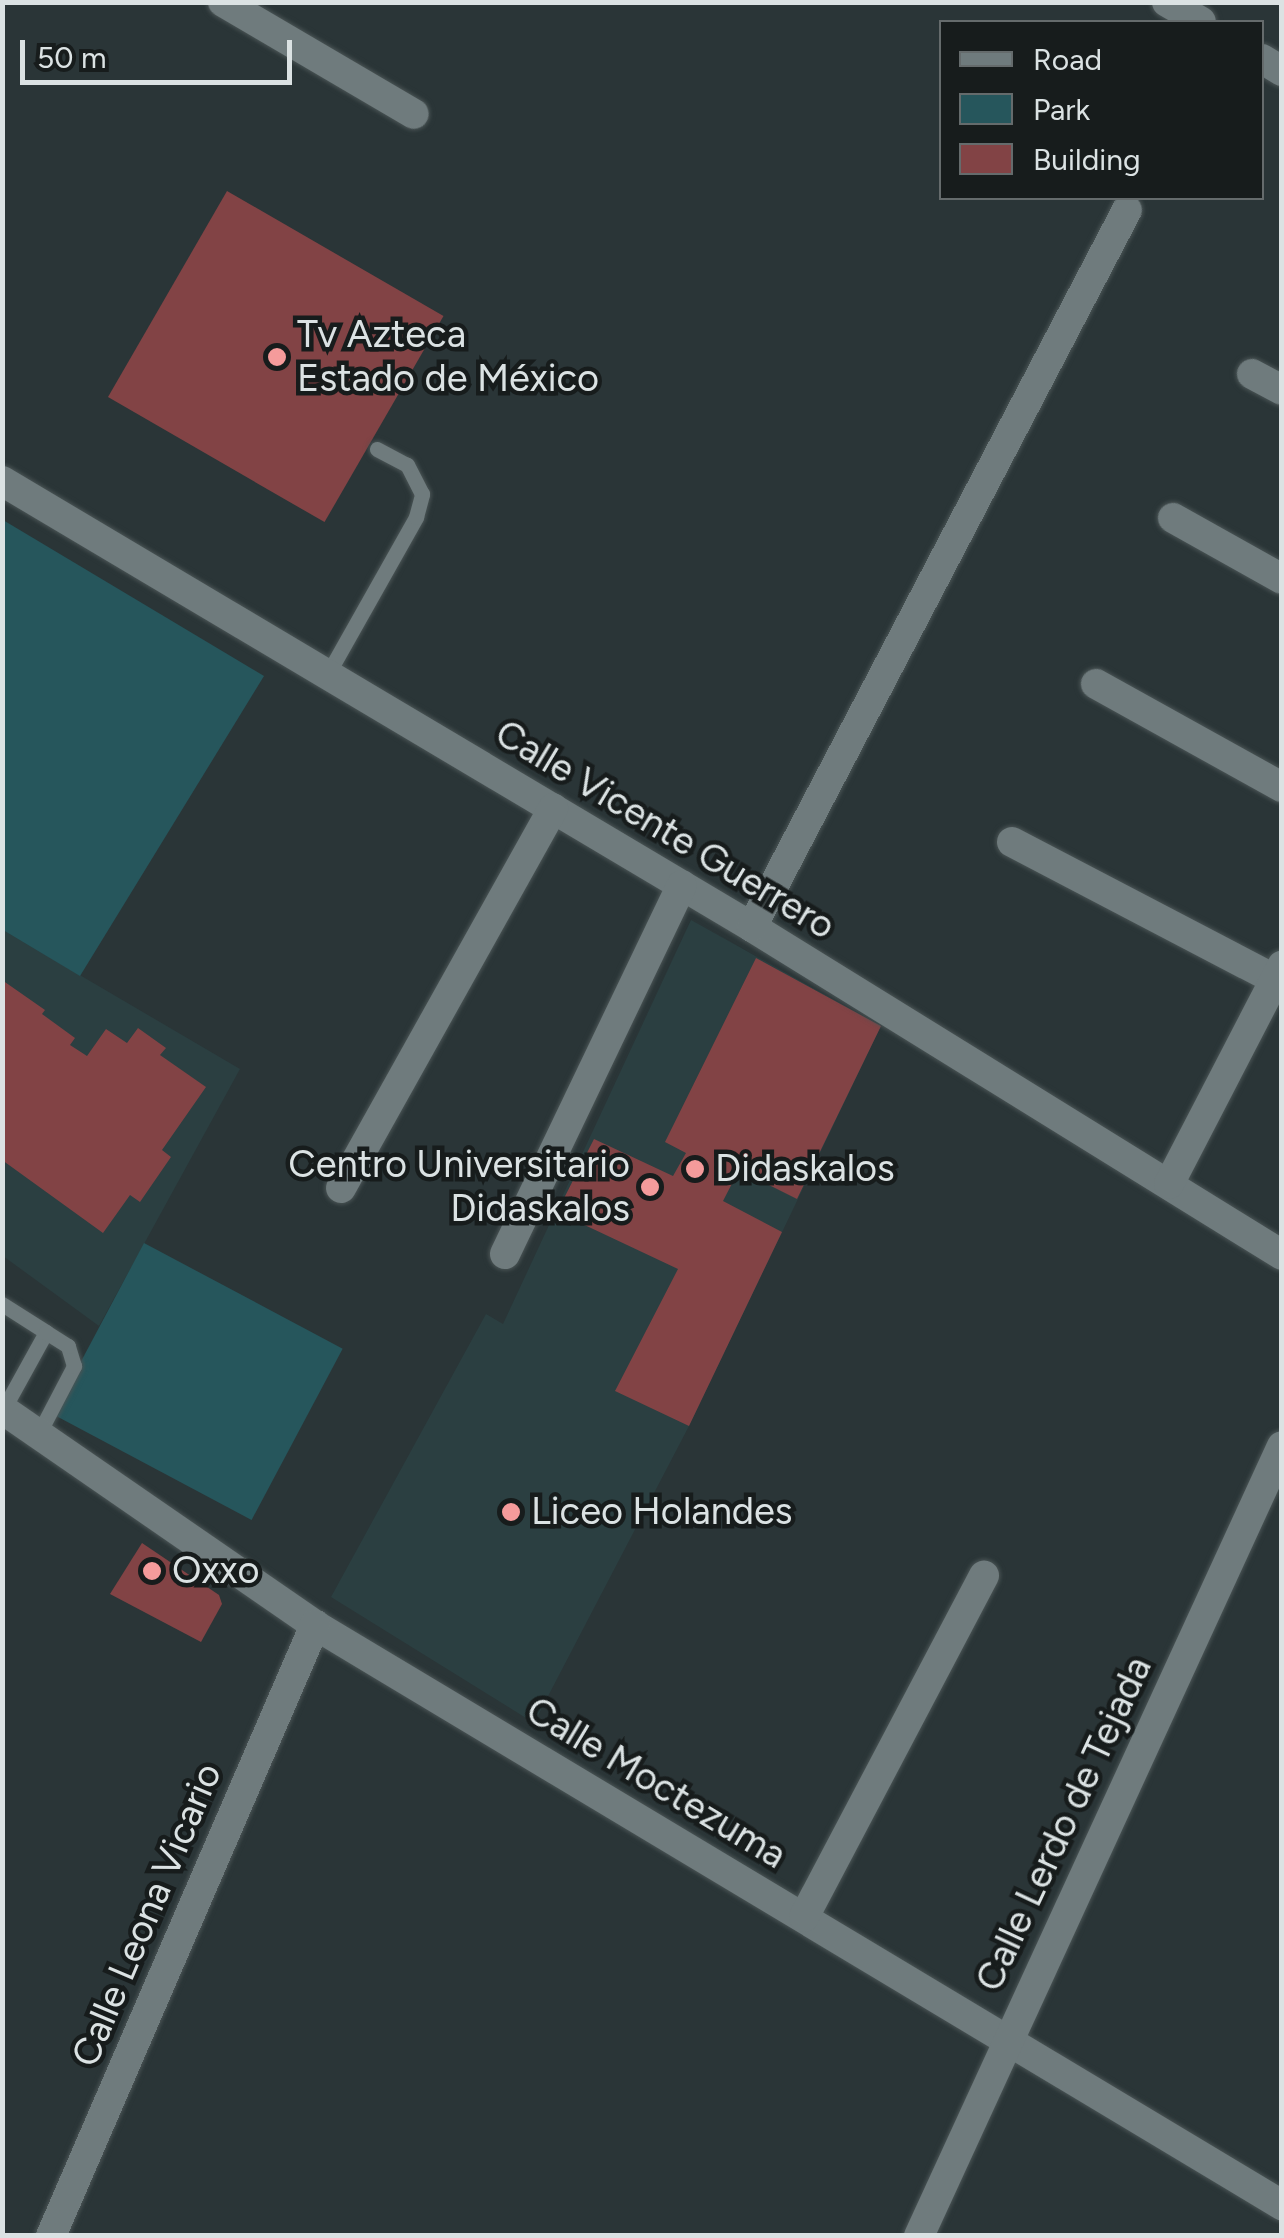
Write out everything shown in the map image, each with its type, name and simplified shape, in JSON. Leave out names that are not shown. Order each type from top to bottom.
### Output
[{"type":"street","points":[[224,2],[414,114]]},
{"type":"street","points":[[1167,2],[1198,20]]},
{"type":"street","points":[[752,927],[1128,210]]},
{"type":"street","points":[[1252,374],[1282,390]]},
{"type":"street","name":"Calle Vicente Guerrero","points":[[2,481],[752,927],[1282,1255]]},
{"type":"street","points":[[1174,518],[1282,580]]},
{"type":"street","points":[[1096,684],[1282,787]]},
{"type":"street","points":[[341,1188],[553,808]]},
{"type":"street","points":[[1012,842],[1279,976],[1169,1184]]},
{"type":"street","points":[[505,1254],[682,885]]},
{"type":"street","name":"Calle Moctezuma","points":[[2,1410],[316,1626],[1282,2205]]},
{"type":"street","name":"Calle Lerdo de Tejada","points":[[920,2236],[1282,1446]]},
{"type":"street","points":[[804,1918],[984,1575]]},
{"type":"street","name":"Calle Leona Vicario","points":[[51,2236],[316,1626]]},
{"type":"lane","points":[[326,677],[416,518],[422,494],[406,465],[376,448]]},
{"type":"lane","points":[[2,1304],[68,1346],[74,1366],[39,1433]]},
{"type":"lane","points":[[2,1410],[46,1332]]},
{"type":"shaded area","points":[[691,920],[881,1026],[689,1426],[534,1723],[331,1597],[486,1314],[503,1324]]},
{"type":"shaded area","points":[[3,930],[240,1069],[99,1326],[3,1256]]},
{"type":"green space","points":[[3,520],[264,676],[80,976],[3,930]]},
{"type":"green space","points":[[144,1243],[343,1349],[252,1520],[53,1414]]},
{"type":"building","name":"Tv Azteca Estado de México","points":[[227,191],[444,316],[325,522],[108,397]]},
{"type":"building","name":"Didaskalos","points":[[756,958],[881,1026],[797,1199],[739,1170],[723,1201],[782,1232],[689,1426],[615,1391],[678,1269],[557,1212],[594,1139],[673,1176],[686,1153],[665,1142]]},
{"type":"building","points":[[2,980],[45,1010],[42,1014],[75,1038],[70,1045],[87,1056],[106,1029],[127,1043],[138,1028],[166,1048],[160,1055],[206,1087],[162,1150],[171,1157],[140,1202],[130,1195],[103,1233],[2,1160]]},
{"type":"building","name":"Oxxo","points":[[142,1543],[219,1595],[222,1604],[201,1642],[110,1594]]},
{"type":"place","name":"Tv Azteca Estado de México","points":[[277,357]]},
{"type":"place","name":"Didaskalos","points":[[695,1169]]},
{"type":"place","name":"Centro Universitario Didaskalos","points":[[650,1187]]},
{"type":"place","name":"Liceo Holandes","points":[[511,1512]]},
{"type":"place","name":"Oxxo","points":[[152,1571]]}]
